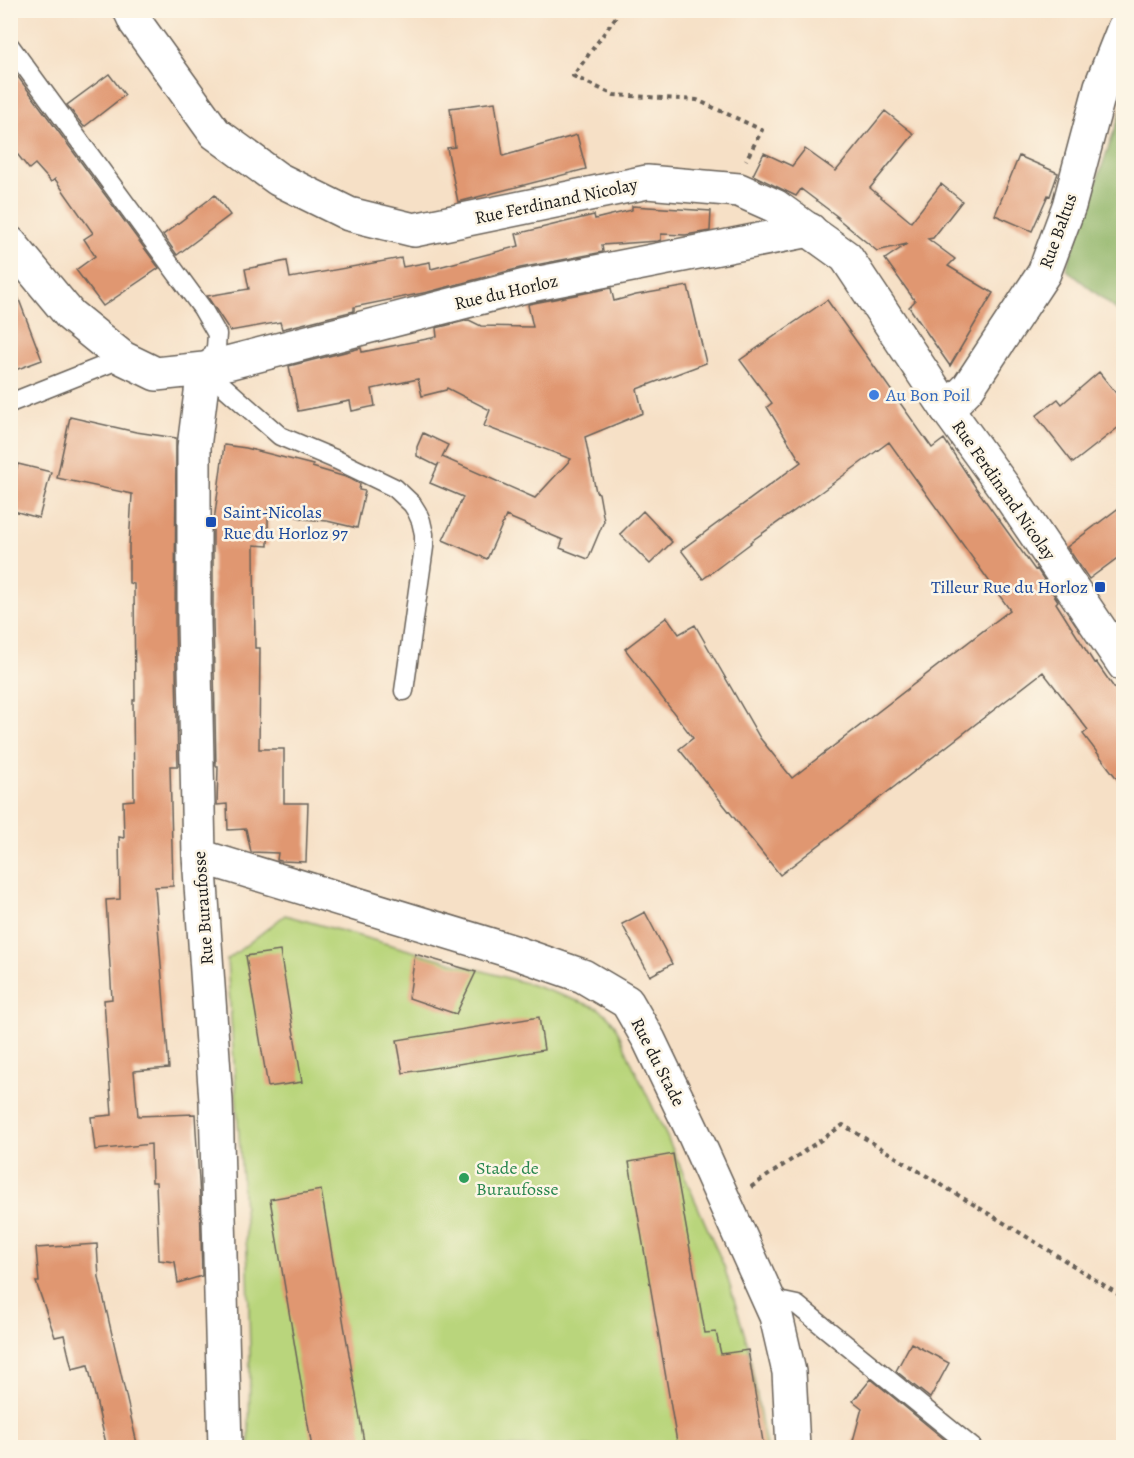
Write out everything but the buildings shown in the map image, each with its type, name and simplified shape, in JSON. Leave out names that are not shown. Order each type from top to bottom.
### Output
[{"type":"street","name":"Rue Ferdinand Nicolay","points":[[130,10],[136,23],[215,133],[278,180],[349,214],[414,230],[647,182],[739,190],[775,206],[846,257],[947,409],[1003,486],[1124,665]]},
{"type":"street","name":"Rue Baltus","points":[[947,409],[968,388],[1044,273],[1069,206],[1101,86],[1124,28]]},
{"type":"street","name":"Rue du Horloz","points":[[10,243],[70,315],[123,358],[156,374],[204,369],[525,286],[810,230]]},
{"type":"street","name":"Rue Buraufosse","points":[[204,369],[194,447],[194,621],[199,855],[216,1101],[225,1448]]},
{"type":"street","name":"Rue du Stade","points":[[199,855],[514,952],[583,976],[627,1002],[649,1040],[777,1316],[789,1372],[794,1448]]},
{"type":"lane","points":[[10,46],[202,308],[218,334],[216,348],[204,369],[280,436],[395,488],[412,504],[421,521],[424,548],[404,691]]},
{"type":"lane","points":[[10,403],[123,358]]},
{"type":"lane","points":[[769,1299],[797,1305],[973,1448]]},
{"type":"path","points":[[621,10],[573,76],[615,95],[697,100],[762,130],[741,169]]},
{"type":"path","points":[[726,1204],[843,1125],[1124,1298]]},
{"type":"green space","points":[[1123,106],[1124,315],[1066,269]]},
{"type":"green space","name":"Stade de Buraufosse","points":[[285,915],[529,984],[598,1008],[608,1016],[615,1025],[668,1139],[724,1266],[748,1346],[766,1447],[249,1447],[248,1268],[227,960]]},
{"type":"place","name":"Au Bon Poil","points":[[874,395]]},
{"type":"place","name":"Saint-Nicolas Rue du Horloz 97","points":[[211,522]]},
{"type":"place","name":"Tilleur Rue du Horloz","points":[[1100,587]]},
{"type":"place","name":"Stade de Buraufosse","points":[[464,1178]]}]
